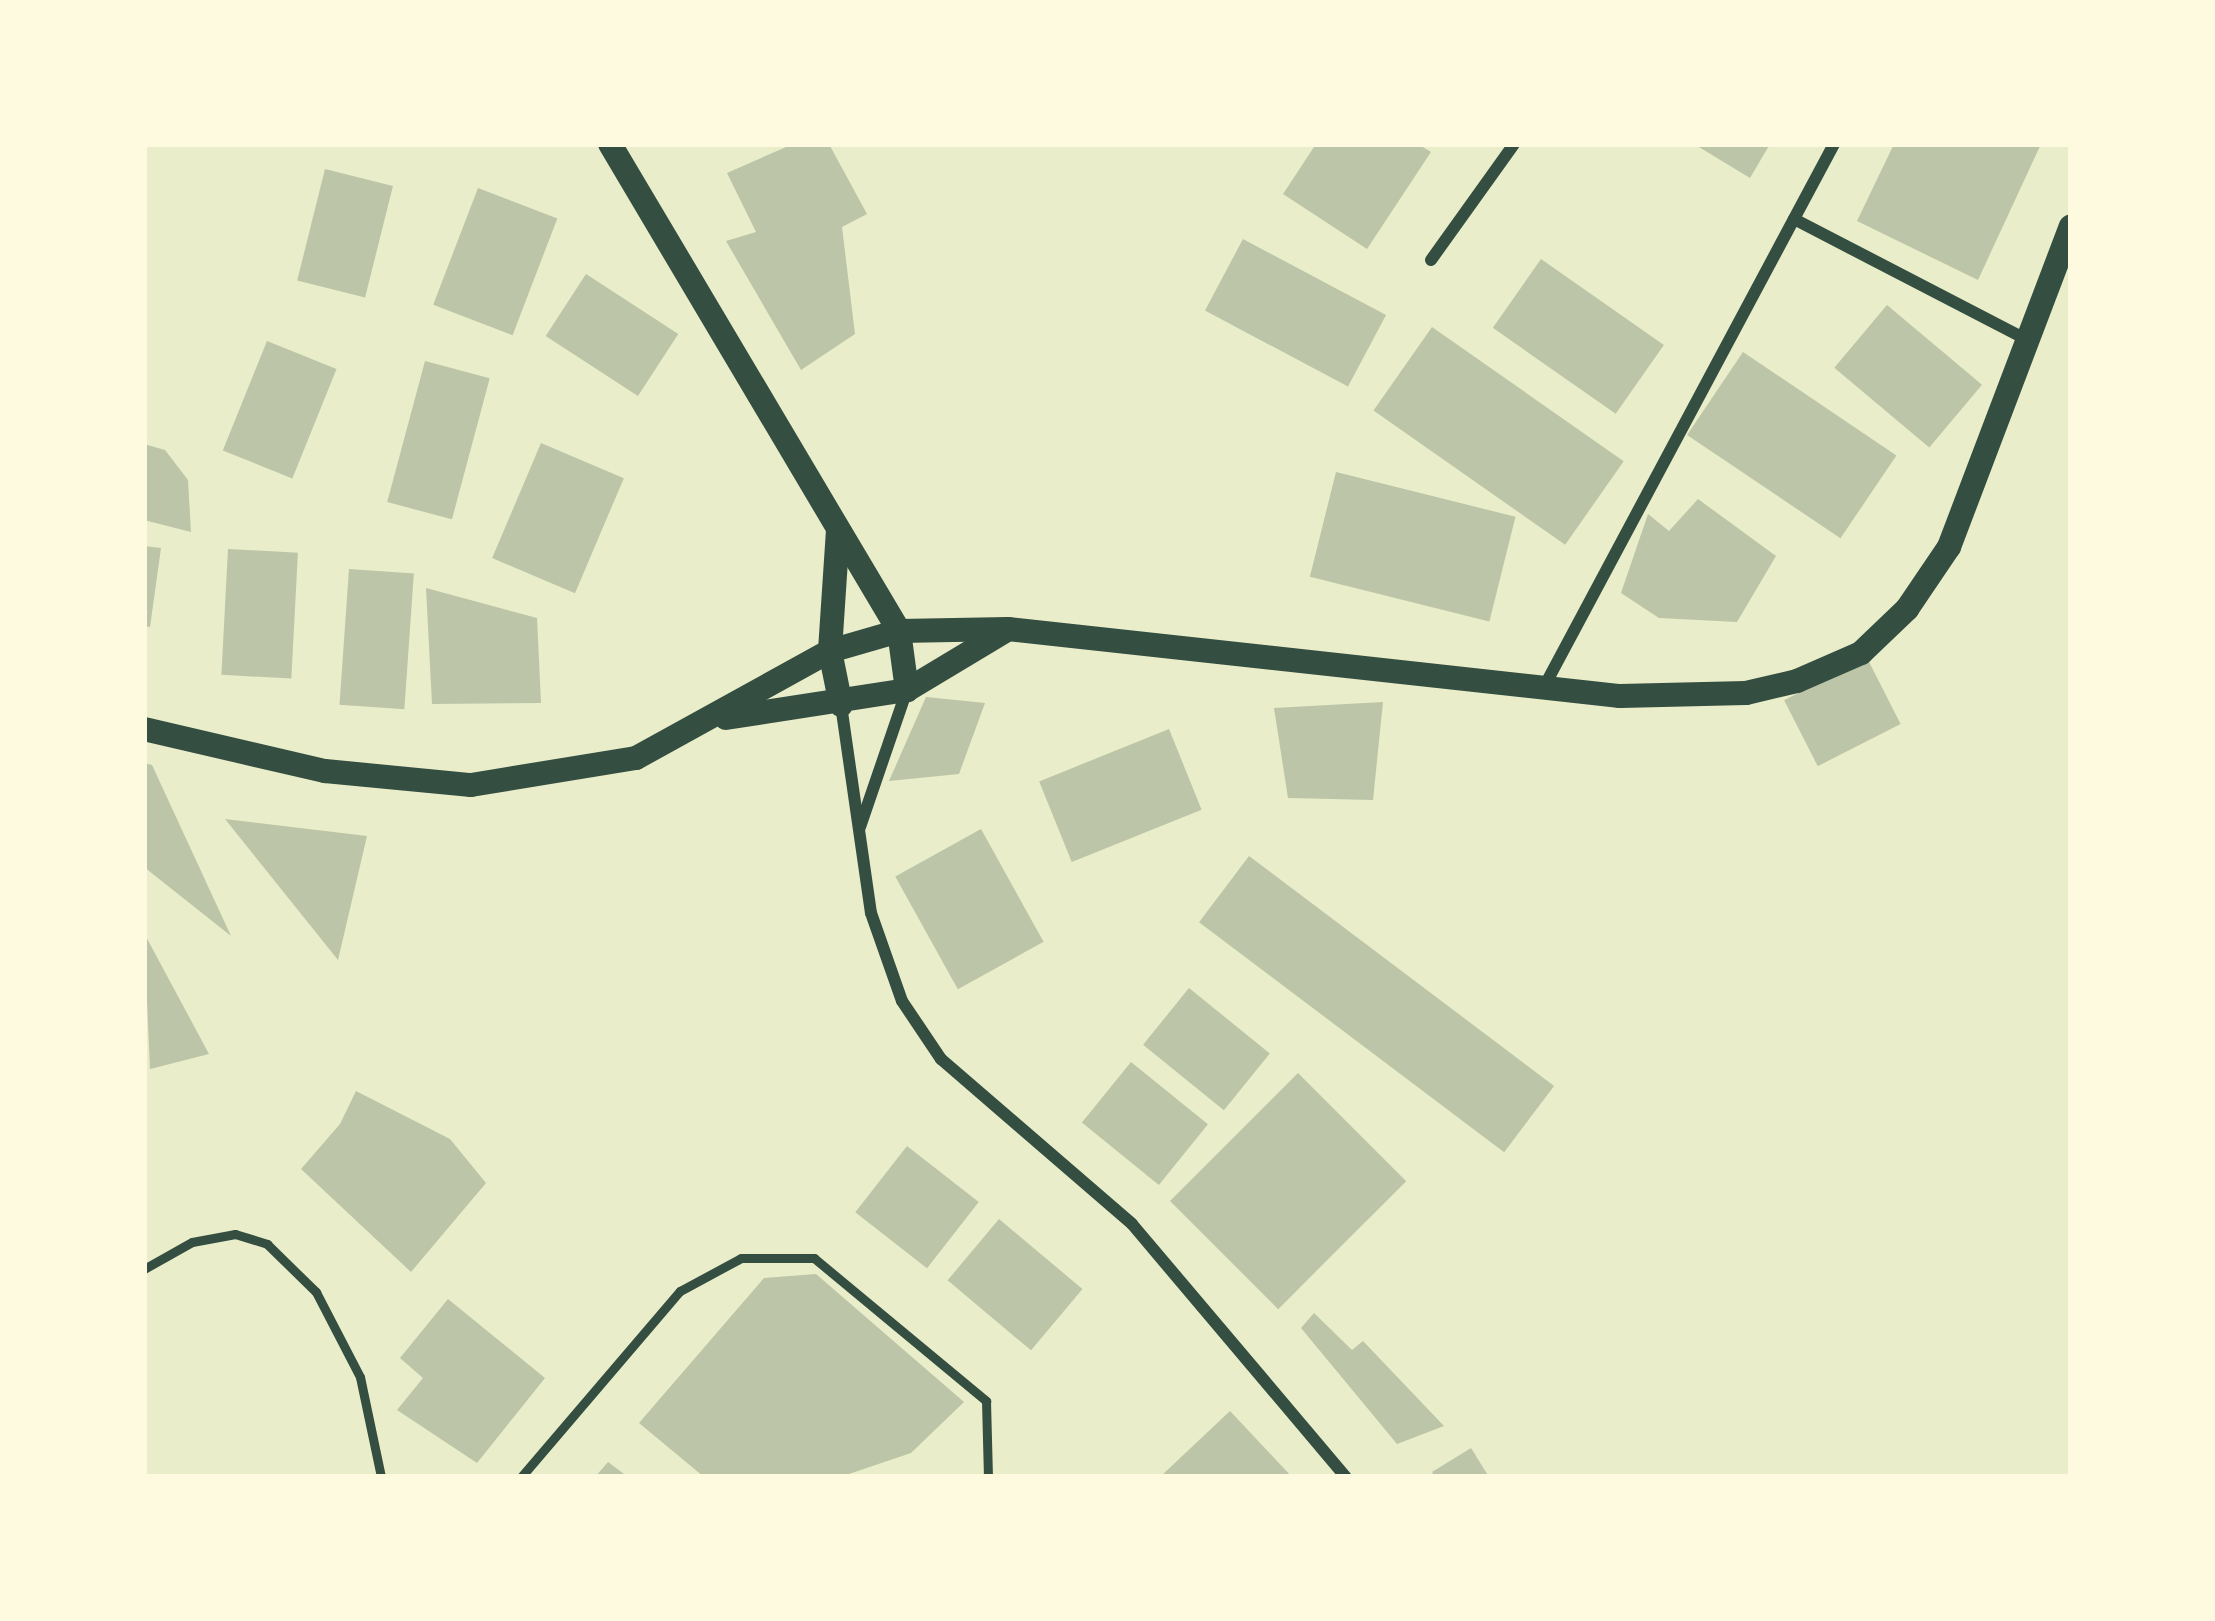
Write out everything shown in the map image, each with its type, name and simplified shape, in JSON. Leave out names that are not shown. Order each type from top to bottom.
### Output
[{"type":"main road","points":[[610,144],[899,631],[907,690]]},
{"type":"main road","points":[[144,729],[326,771],[471,785],[636,758],[717,718],[830,651],[899,631],[1008,629],[1620,696],[1746,693],[1861,652],[1907,609],[1948,547],[2071,226]]},
{"type":"main road","points":[[838,530],[830,651],[841,705]]},
{"type":"main road","points":[[717,718],[841,705],[907,690],[1008,629]]},
{"type":"street","points":[[1431,260],[1514,144]]},
{"type":"street","points":[[1545,685],[1834,144]]},
{"type":"street","points":[[1794,219],[2028,341]]},
{"type":"street","points":[[858,834],[907,690]]},
{"type":"street","points":[[841,705],[871,914],[902,1001],[941,1059],[1132,1224],[1346,1477]]},
{"type":"lane","points":[[144,1269],[192,1243],[235,1234],[267,1244],[316,1292],[360,1377],[381,1477]]},
{"type":"lane","points":[[521,1477],[680,1291],[741,1258],[814,1258],[986,1401],[988,1477]]},
{"type":"building","points":[[793,144],[829,144],[867,214],[842,227],[855,334],[801,370],[726,241],[756,232],[727,173]]},
{"type":"building","points":[[1316,144],[1418,144],[1431,152],[1367,249],[1283,194]]},
{"type":"building","points":[[1694,144],[1770,144],[1750,178]]},
{"type":"building","points":[[1894,144],[2041,144],[1978,280],[1857,221]]},
{"type":"building","points":[[325,169],[393,186],[365,298],[297,281]]},
{"type":"building","points":[[478,188],[557,218],[513,335],[433,305]]},
{"type":"building","points":[[1243,239],[1386,315],[1348,387],[1205,311]]},
{"type":"building","points":[[1541,259],[1664,345],[1616,414],[1493,328]]},
{"type":"building","points":[[586,274],[678,334],[638,396],[546,336]]},
{"type":"building","points":[[1887,305],[1982,385],[1929,448],[1834,368]]},
{"type":"building","points":[[1432,327],[1624,461],[1565,545],[1373,411]]},
{"type":"building","points":[[267,341],[337,369],[292,479],[223,450]]},
{"type":"building","points":[[1743,352],[1896,455],[1840,538],[1687,435]]},
{"type":"building","points":[[425,361],[490,378],[452,519],[387,502]]},
{"type":"building","points":[[541,443],[624,478],[575,593],[492,558]]},
{"type":"building","points":[[144,444],[165,450],[188,480],[191,532],[144,520]]},
{"type":"building","points":[[1336,472],[1516,517],[1489,622],[1310,577]]},
{"type":"building","points":[[1698,499],[1776,556],[1737,622],[1659,618],[1621,593],[1648,514],[1669,531]]},
{"type":"building","points":[[144,546],[161,548],[150,627],[144,626]]},
{"type":"building","points":[[228,549],[298,553],[291,678],[221,675]]},
{"type":"building","points":[[349,569],[414,574],[404,709],[340,705]]},
{"type":"building","points":[[426,588],[537,618],[541,703],[432,704]]},
{"type":"building","points":[[1867,658],[1901,724],[1818,766],[1784,700]]},
{"type":"building","points":[[926,697],[985,703],[959,774],[889,781]]},
{"type":"building","points":[[1383,702],[1373,800],[1288,798],[1274,708]]},
{"type":"building","points":[[1169,729],[1202,810],[1072,862],[1039,781]]},
{"type":"building","points":[[144,763],[152,765],[231,936],[144,867]]},
{"type":"building","points":[[225,819],[367,836],[338,960]]},
{"type":"building","points":[[981,829],[1044,942],[958,989],[895,877]]},
{"type":"building","points":[[1249,856],[1554,1086],[1504,1152],[1199,922]]},
{"type":"building","points":[[144,933],[209,1054],[150,1069]]},
{"type":"building","points":[[1189,988],[1270,1053],[1224,1110],[1143,1045]]},
{"type":"building","points":[[1131,1062],[1208,1124],[1159,1185],[1082,1123]]},
{"type":"building","points":[[1298,1073],[1406,1181],[1278,1309],[1170,1201]]},
{"type":"building","points":[[356,1091],[450,1139],[486,1183],[411,1272],[301,1169],[340,1124]]},
{"type":"building","points":[[907,1146],[979,1202],[927,1268],[855,1212]]},
{"type":"building","points":[[999,1219],[1082,1289],[1031,1350],[948,1280]]},
{"type":"building","points":[[816,1274],[964,1402],[911,1453],[840,1477],[704,1477],[639,1423],[764,1278]]},
{"type":"building","points":[[448,1299],[545,1378],[477,1463],[397,1410],[423,1378],[400,1358]]},
{"type":"building","points":[[1314,1313],[1352,1350],[1363,1341],[1444,1426],[1397,1444],[1301,1328]]},
{"type":"building","points":[[1230,1411],[1292,1477],[1160,1477]]},
{"type":"building","points":[[1471,1448],[1489,1477],[1435,1477],[1432,1472]]},
{"type":"building","points":[[608,1462],[628,1477],[595,1477]]}]
